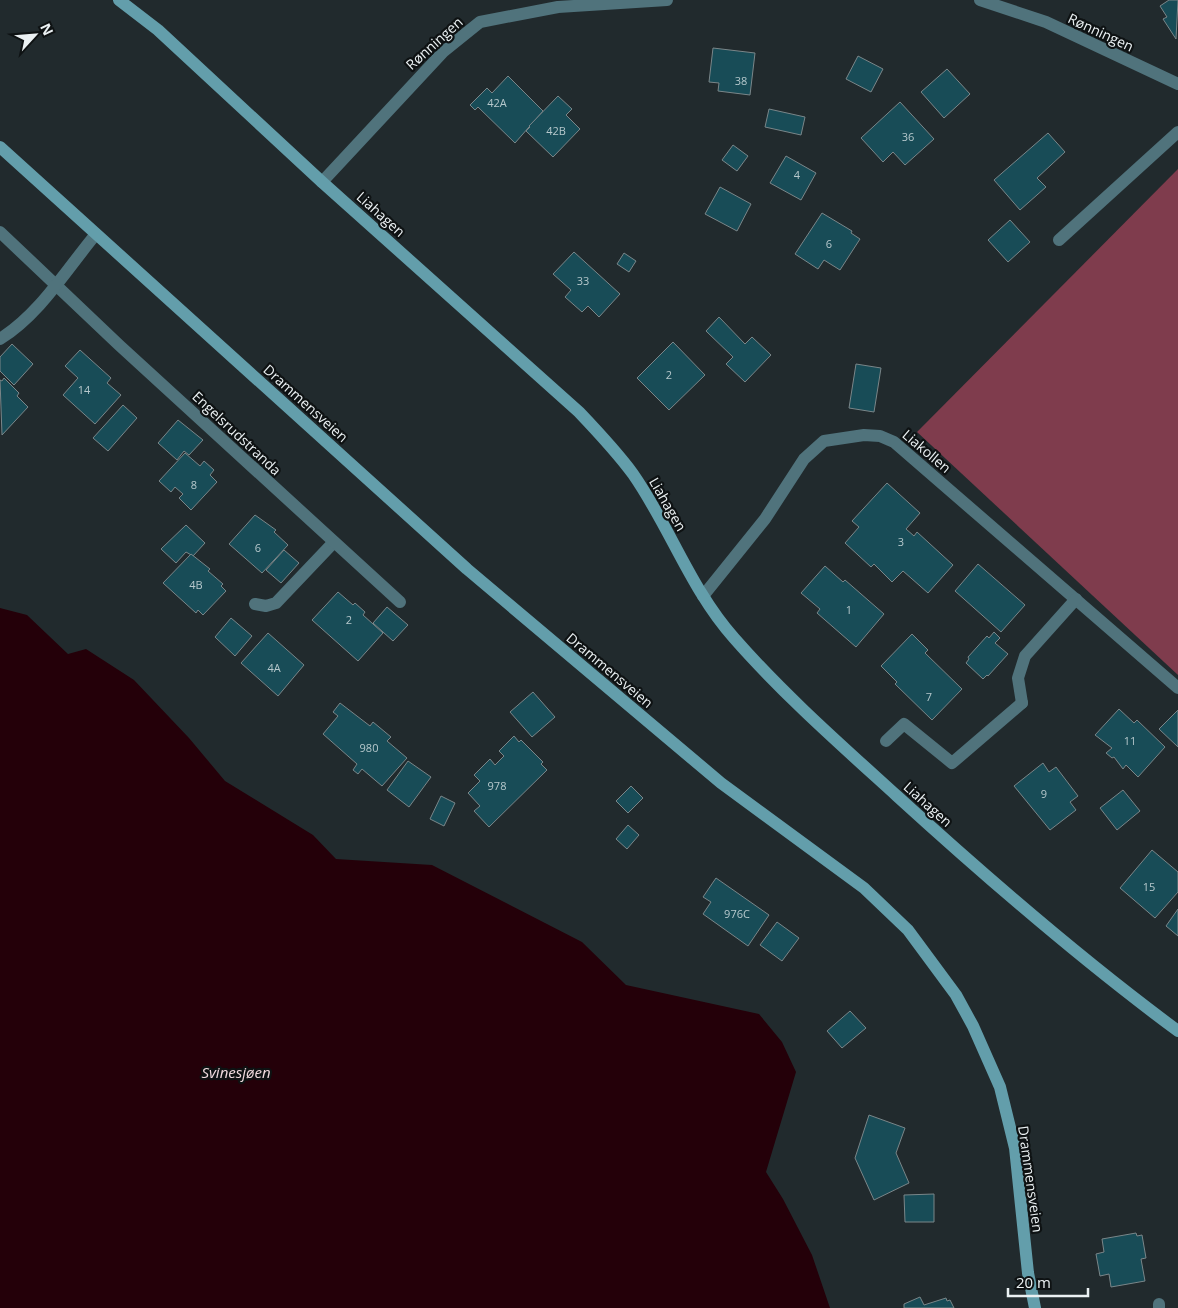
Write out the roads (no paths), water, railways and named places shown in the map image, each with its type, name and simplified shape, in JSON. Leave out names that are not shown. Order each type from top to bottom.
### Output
[{"type":"main road","name":"Liahagen","points":[[119,0],[158,30],[322,182],[566,400],[610,444],[634,475],[703,596],[732,636],[795,703],[987,877],[1074,952],[1178,1031]]},
{"type":"main road","name":"Drammensveien","points":[[0,147],[467,569],[722,783],[864,888],[908,930],[956,995],[974,1026],[1000,1087],[1015,1148],[1028,1273],[1035,1308]]},
{"type":"street","name":"Rønningen","points":[[322,182],[431,64],[480,22],[558,6],[667,0]]},
{"type":"street","name":"Rønningen","points":[[980,0],[1046,22],[1178,84]]},
{"type":"street","points":[[1058,240],[1178,132]]},
{"type":"street","name":"Engelsrudstranda","points":[[0,232],[57,284],[119,345],[400,602]]},
{"type":"street","points":[[0,339],[18,328],[57,284],[96,234]]},
{"type":"street","name":"Liakollen","points":[[703,596],[765,519],[804,459],[824,441],[864,435],[880,436],[894,442],[1178,688]]},
{"type":"street","points":[[255,604],[266,606],[276,603],[334,542]]},
{"type":"street","points":[[886,741],[904,724],[952,763],[1022,703],[1018,678],[1025,656],[1076,600]]},
{"type":"water","name":"Svinesjøen","points":[[0,608],[27,615],[68,654],[86,649],[134,680],[189,738],[225,781],[313,835],[336,859],[432,865],[582,942],[626,985],[759,1014],[782,1042],[796,1072],[766,1172],[783,1199],[812,1255],[830,1308],[0,1308]]}]
